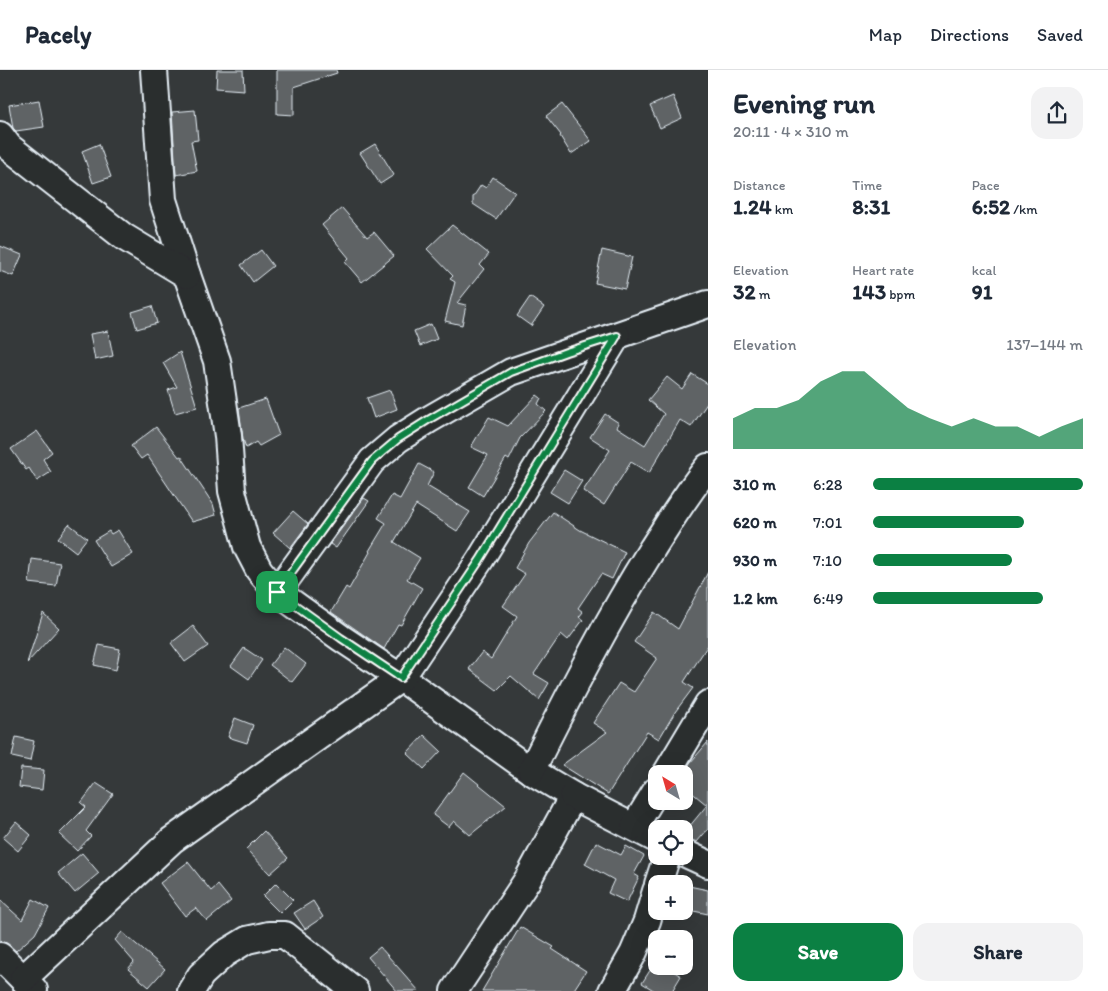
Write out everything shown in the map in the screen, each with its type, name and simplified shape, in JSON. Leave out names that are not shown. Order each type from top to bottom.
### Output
[{"type":"street","points":[[154,70],[163,200],[217,361],[228,436],[232,491],[247,547],[258,570],[277,592],[531,770],[572,796],[645,833],[651,810]]},
{"type":"street","points":[[0,134],[9,146],[124,237],[187,275]]},
{"type":"street","points":[[277,592],[372,461],[398,439],[511,372],[708,304]]},
{"type":"street","points":[[0,956],[29,985],[172,840],[401,678],[480,560],[617,336]]},
{"type":"street","points":[[531,770],[581,670],[639,570],[691,487],[708,467]]},
{"type":"street","points":[[671,765],[708,704]]},
{"type":"street","points":[[454,991],[528,879],[572,796]]},
{"type":"street","points":[[693,856],[708,864]]},
{"type":"street","points":[[612,991],[633,954],[648,918]]},
{"type":"street","points":[[190,991],[201,975],[224,954],[247,940],[268,935],[285,936],[355,991]]},
{"type":"building","points":[[217,70],[243,70],[244,90],[216,88]]},
{"type":"building","points":[[277,70],[336,70],[337,73],[294,87],[294,115],[277,114]]},
{"type":"building","points":[[673,96],[682,118],[660,128],[650,106]]},
{"type":"building","points":[[39,100],[44,127],[16,131],[13,128],[9,105]]},
{"type":"building","points":[[562,104],[591,141],[571,154],[561,135],[546,116]]},
{"type":"building","points":[[195,110],[198,140],[191,141],[197,171],[176,175],[172,112]]},
{"type":"building","points":[[99,144],[111,177],[93,183],[82,151]]},
{"type":"building","points":[[375,144],[394,175],[380,184],[360,153]]},
{"type":"building","points":[[493,177],[515,192],[496,219],[473,204],[473,197],[481,185],[486,188]]},
{"type":"building","points":[[342,208],[367,237],[374,232],[394,256],[362,282],[345,262],[349,258],[322,225]]},
{"type":"building","points":[[452,225],[489,254],[480,265],[484,269],[457,303],[466,305],[462,325],[445,321],[455,282],[450,279],[453,276],[427,249]]},
{"type":"building","points":[[0,246],[22,255],[13,276],[0,271]]},
{"type":"building","points":[[261,250],[273,266],[253,282],[241,265]]},
{"type":"building","points":[[602,250],[632,257],[625,289],[595,283]]},
{"type":"building","points":[[530,297],[544,307],[531,326],[517,316]]},
{"type":"building","points":[[152,306],[157,323],[137,329],[132,312]]},
{"type":"building","points":[[431,324],[437,339],[420,346],[414,331]]},
{"type":"building","points":[[108,331],[113,356],[95,360],[90,334]]},
{"type":"building","points":[[180,352],[197,407],[175,413],[168,390],[177,387],[163,363]]},
{"type":"building","points":[[692,374],[708,384],[708,402],[691,427],[680,420],[649,473],[631,462],[604,505],[583,491],[610,450],[590,437],[605,414],[619,423],[617,427],[645,445],[664,414],[648,400],[667,377],[682,389]]},
{"type":"building","points":[[390,390],[397,409],[374,418],[367,398]]},
{"type":"building","points":[[537,395],[541,398],[538,404],[546,411],[520,438],[509,460],[506,458],[483,496],[469,487],[488,455],[471,447],[489,417],[508,426]]},
{"type":"building","points":[[266,399],[279,435],[259,446],[256,442],[246,448],[239,408]]},
{"type":"building","points":[[156,427],[179,457],[181,456],[213,504],[216,515],[192,522],[147,455],[141,459],[131,446]]},
{"type":"building","points":[[37,431],[52,452],[43,459],[51,472],[37,481],[29,468],[26,470],[11,449]]},
{"type":"building","points":[[419,464],[434,472],[427,486],[470,512],[457,531],[416,505],[394,542],[420,558],[407,579],[422,588],[401,625],[398,624],[384,649],[331,612],[346,587],[349,589],[386,523],[378,518],[392,495],[400,499]]},
{"type":"building","points":[[564,470],[582,481],[568,503],[550,492]]},
{"type":"building","points":[[364,498],[369,501],[336,548],[330,544]]},
{"type":"building","points":[[293,511],[308,524],[290,548],[273,533]]},
{"type":"building","points":[[553,512],[580,530],[625,552],[612,579],[601,574],[578,608],[583,612],[579,617],[583,620],[568,640],[561,634],[534,674],[549,683],[539,700],[511,676],[497,690],[469,669],[482,652],[491,659],[517,616],[503,606],[525,574],[515,568],[529,543]]},
{"type":"building","points":[[69,524],[87,538],[76,552],[58,538]]},
{"type":"building","points":[[118,530],[133,554],[111,567],[94,540],[109,531],[111,534]]},
{"type":"building","points":[[32,559],[60,563],[56,586],[29,583]]},
{"type":"building","points":[[708,572],[708,645],[684,682],[693,688],[675,712],[659,739],[647,732],[608,794],[562,765],[607,732],[593,723],[619,683],[634,692],[657,658],[634,642],[654,612],[678,629]]},
{"type":"building","points":[[43,613],[59,628],[27,663]]},
{"type":"building","points":[[193,626],[208,646],[185,662],[171,643]]},
{"type":"building","points":[[99,645],[120,649],[116,670],[94,665]]},
{"type":"building","points":[[284,647],[306,664],[292,682],[270,665]]},
{"type":"building","points":[[244,648],[262,660],[249,679],[231,666]]},
{"type":"building","points":[[235,718],[253,725],[247,743],[228,737]]},
{"type":"building","points":[[424,735],[441,751],[424,769],[407,753]]},
{"type":"building","points":[[16,737],[34,741],[30,761],[12,757]]},
{"type":"building","points":[[708,742],[708,829],[697,842],[693,840],[693,822],[707,805],[693,793],[693,765],[689,765]]},
{"type":"building","points":[[21,768],[44,770],[42,790],[19,787]]},
{"type":"building","points":[[464,772],[506,806],[470,835],[454,821],[449,827],[433,815]]},
{"type":"building","points":[[96,783],[113,794],[86,831],[91,836],[77,851],[59,834],[86,807],[81,803]]},
{"type":"building","points":[[16,822],[31,835],[18,851],[3,838]]},
{"type":"building","points":[[264,831],[288,858],[270,874],[246,849]]},
{"type":"building","points":[[596,842],[621,855],[626,846],[644,856],[634,874],[639,877],[627,902],[608,893],[614,880],[585,864]]},
{"type":"building","points":[[82,853],[99,873],[75,893],[58,873]]},
{"type":"building","points":[[188,862],[211,891],[218,885],[231,901],[207,921],[196,908],[185,916],[160,883]]},
{"type":"building","points":[[276,883],[293,900],[280,913],[263,896]]},
{"type":"building","points":[[693,887],[708,890],[708,914],[693,911]]},
{"type":"building","points":[[33,899],[49,908],[35,934],[16,951],[0,941],[0,900],[22,920]]},
{"type":"building","points":[[313,901],[323,917],[305,929],[294,913]]},
{"type":"building","points":[[520,927],[554,947],[552,949],[586,971],[573,991],[482,991]]},
{"type":"building","points":[[122,932],[165,969],[149,987],[128,969],[134,962],[115,940]]},
{"type":"building","points":[[380,947],[419,991],[397,991],[368,957]]},
{"type":"building","points":[[648,974],[681,976],[672,991],[655,991],[642,983]]},
{"type":"route","points":[[617,336],[480,560],[401,678],[277,592],[372,461],[398,439],[511,372],[617,336]]}]
